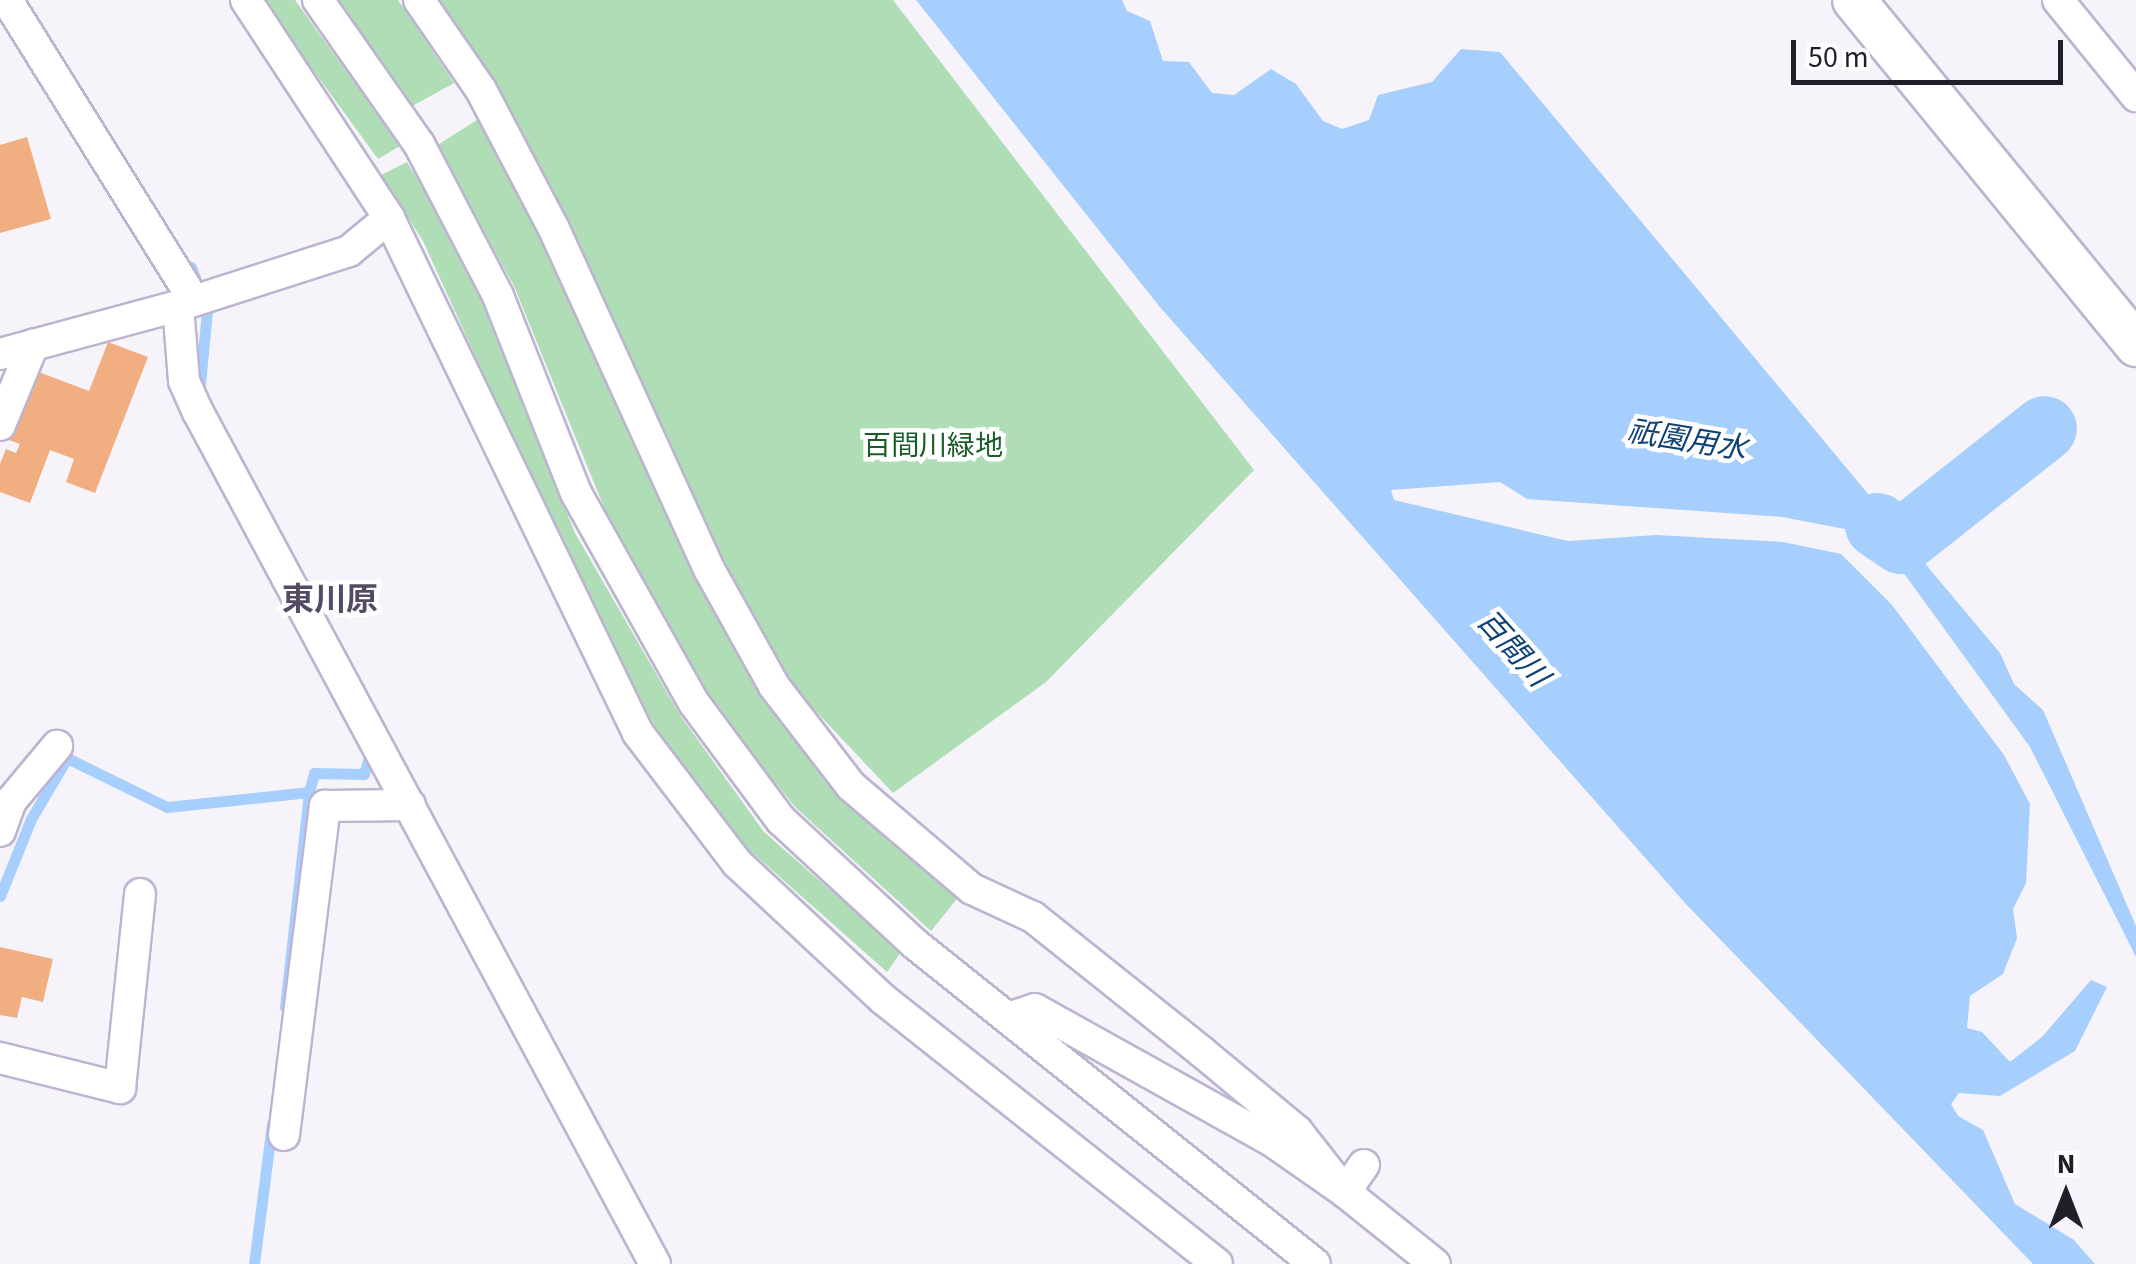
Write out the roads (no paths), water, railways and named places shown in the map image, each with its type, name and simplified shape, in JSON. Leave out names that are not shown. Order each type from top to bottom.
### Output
[{"type":"street","points":[[8,0],[196,300],[184,381],[198,412],[655,1264]]},
{"type":"street","points":[[246,0],[390,218],[638,734],[737,862],[884,999],[1216,1264]]},
{"type":"street","points":[[318,0],[419,144],[498,296],[576,493],[694,703],[781,820],[915,944],[1315,1264]]},
{"type":"street","points":[[419,0],[480,90],[554,230],[709,569],[774,686],[818,743],[852,786],[972,889],[1033,917],[1297,1131],[1345,1192]]},
{"type":"street","points":[[1854,0],[2136,344]]},
{"type":"street","points":[[2058,0],[2136,96]]},
{"type":"street","points":[[0,354],[196,300],[349,250],[390,218]]},
{"type":"street","points":[[0,425],[33,345]]},
{"type":"street","points":[[0,831],[11,801],[57,746]]},
{"type":"street","points":[[284,1135],[325,806],[410,805]]},
{"type":"street","points":[[0,1058],[120,1088],[140,894]]},
{"type":"street","points":[[1008,1018],[1035,1009],[1272,1141],[1345,1192],[1435,1264]]},
{"type":"street","points":[[1345,1192],[1364,1165]]},
{"type":"water","name":"百間川","points":[[916,0],[1122,0],[1127,11],[1150,21],[1163,61],[1189,62],[1212,93],[1234,95],[1271,69],[1296,84],[1323,121],[1342,129],[1369,120],[1378,95],[1432,82],[1461,49],[1500,52],[1894,525],[1935,493],[1953,513],[1912,548],[2000,653],[2014,684],[2043,710],[2136,926],[2136,957],[2030,747],[1876,535],[1782,517],[1527,499],[1500,482],[1391,490],[1394,500],[1568,541],[1656,535],[1783,542],[1841,554],[1892,605],[2004,755],[2030,804],[2026,883],[2013,909],[2017,938],[2003,974],[1970,996],[1967,1028],[1982,1032],[2010,1062],[2042,1037],[2091,980],[2107,987],[2075,1051],[2000,1096],[1959,1093],[1951,1104],[1958,1116],[1983,1130],[2015,1204],[2074,1240],[2095,1264],[2033,1264],[1685,903],[1159,306]]},
{"type":"waterway","points":[[191,267],[207,311],[200,384]]},
{"type":"waterway","name":"祇園用水","points":[[1877,525],[1901,541],[2044,428]]},
{"type":"waterway","points":[[0,896],[31,819],[67,758],[167,807],[309,792],[314,773],[364,774],[370,754]]},
{"type":"waterway","points":[[285,1007],[309,792]]},
{"type":"waterway","points":[[254,1264],[272,1124]]},
{"type":"district","name":"東川原","points":[[330,600]]},
{"type":"park label","name":"百間川緑地","points":[[933,446]]}]
